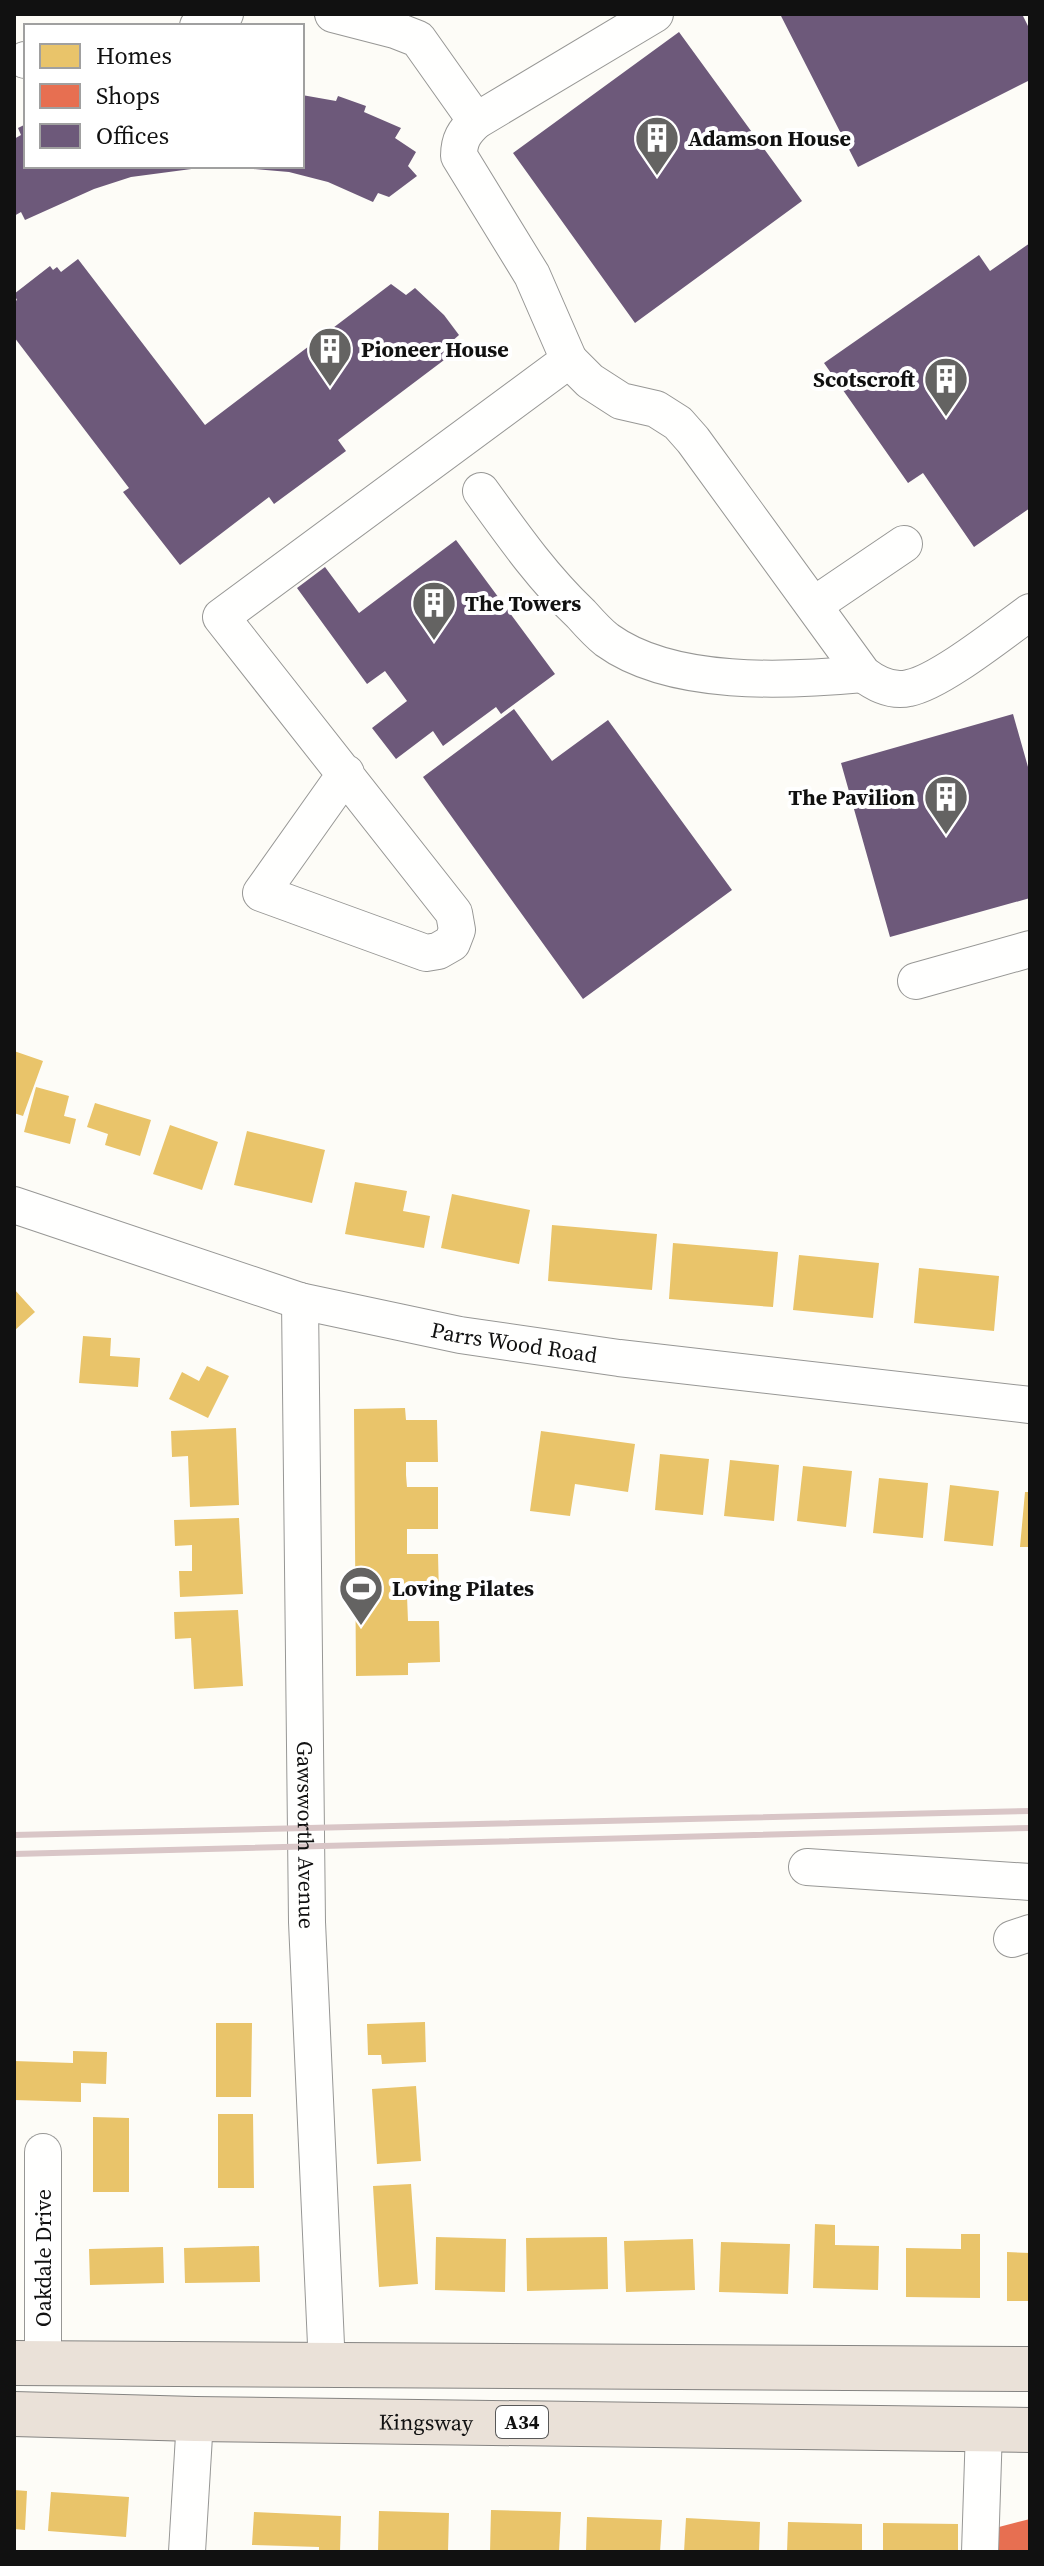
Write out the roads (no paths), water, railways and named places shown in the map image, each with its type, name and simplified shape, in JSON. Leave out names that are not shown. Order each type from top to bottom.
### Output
[{"type":"highway","points":[[28,2364],[1030,2369]]},
{"type":"highway","name":"Kingsway","points":[[14,2414],[1030,2430]]},
{"type":"street","points":[[207,24],[225,14]]},
{"type":"street","points":[[333,14],[418,39],[476,121]]},
{"type":"street","points":[[655,14],[476,121],[464,131],[459,144],[459,156],[532,275],[569,360],[590,381],[621,401],[656,409],[678,423],[863,674],[876,684],[908,689],[928,681],[1028,619]]},
{"type":"street","points":[[346,773],[261,893],[426,953],[438,951],[452,943],[457,930],[454,913],[346,773],[221,617],[569,360]]},
{"type":"street","points":[[481,491],[561,596],[607,640],[647,662],[737,679],[863,674]]},
{"type":"street","points":[[814,605],[904,544]]},
{"type":"street","points":[[916,981],[1030,949]]},
{"type":"street","name":"Parrs Wood Road","points":[[14,1205],[300,1301],[460,1335],[619,1358],[1030,1405]]},
{"type":"street","name":"Gawsworth Avenue","points":[[300,1301],[307,1922],[327,2367]]},
{"type":"street","points":[[807,1867],[1030,1882]]},
{"type":"street","name":"Oakdale Drive","points":[[28,2364],[43,2152]]},
{"type":"street","points":[[187,2552],[195,2419]]},
{"type":"street","points":[[980,2552],[984,2429]]},
{"type":"railway","points":[[14,1835],[1030,1811]]},
{"type":"railway","points":[[14,1854],[1030,1828]]},
{"type":"place","name":"Adamson House","points":[[657,177]]},
{"type":"place","name":"Pioneer House","points":[[330,388]]},
{"type":"place","name":"Scotscroft","points":[[946,418]]},
{"type":"place","name":"The Towers","points":[[434,642]]},
{"type":"place","name":"The Pavilion","points":[[946,836]]},
{"type":"place","name":"Loving Pilates","points":[[361,1627]]}]
